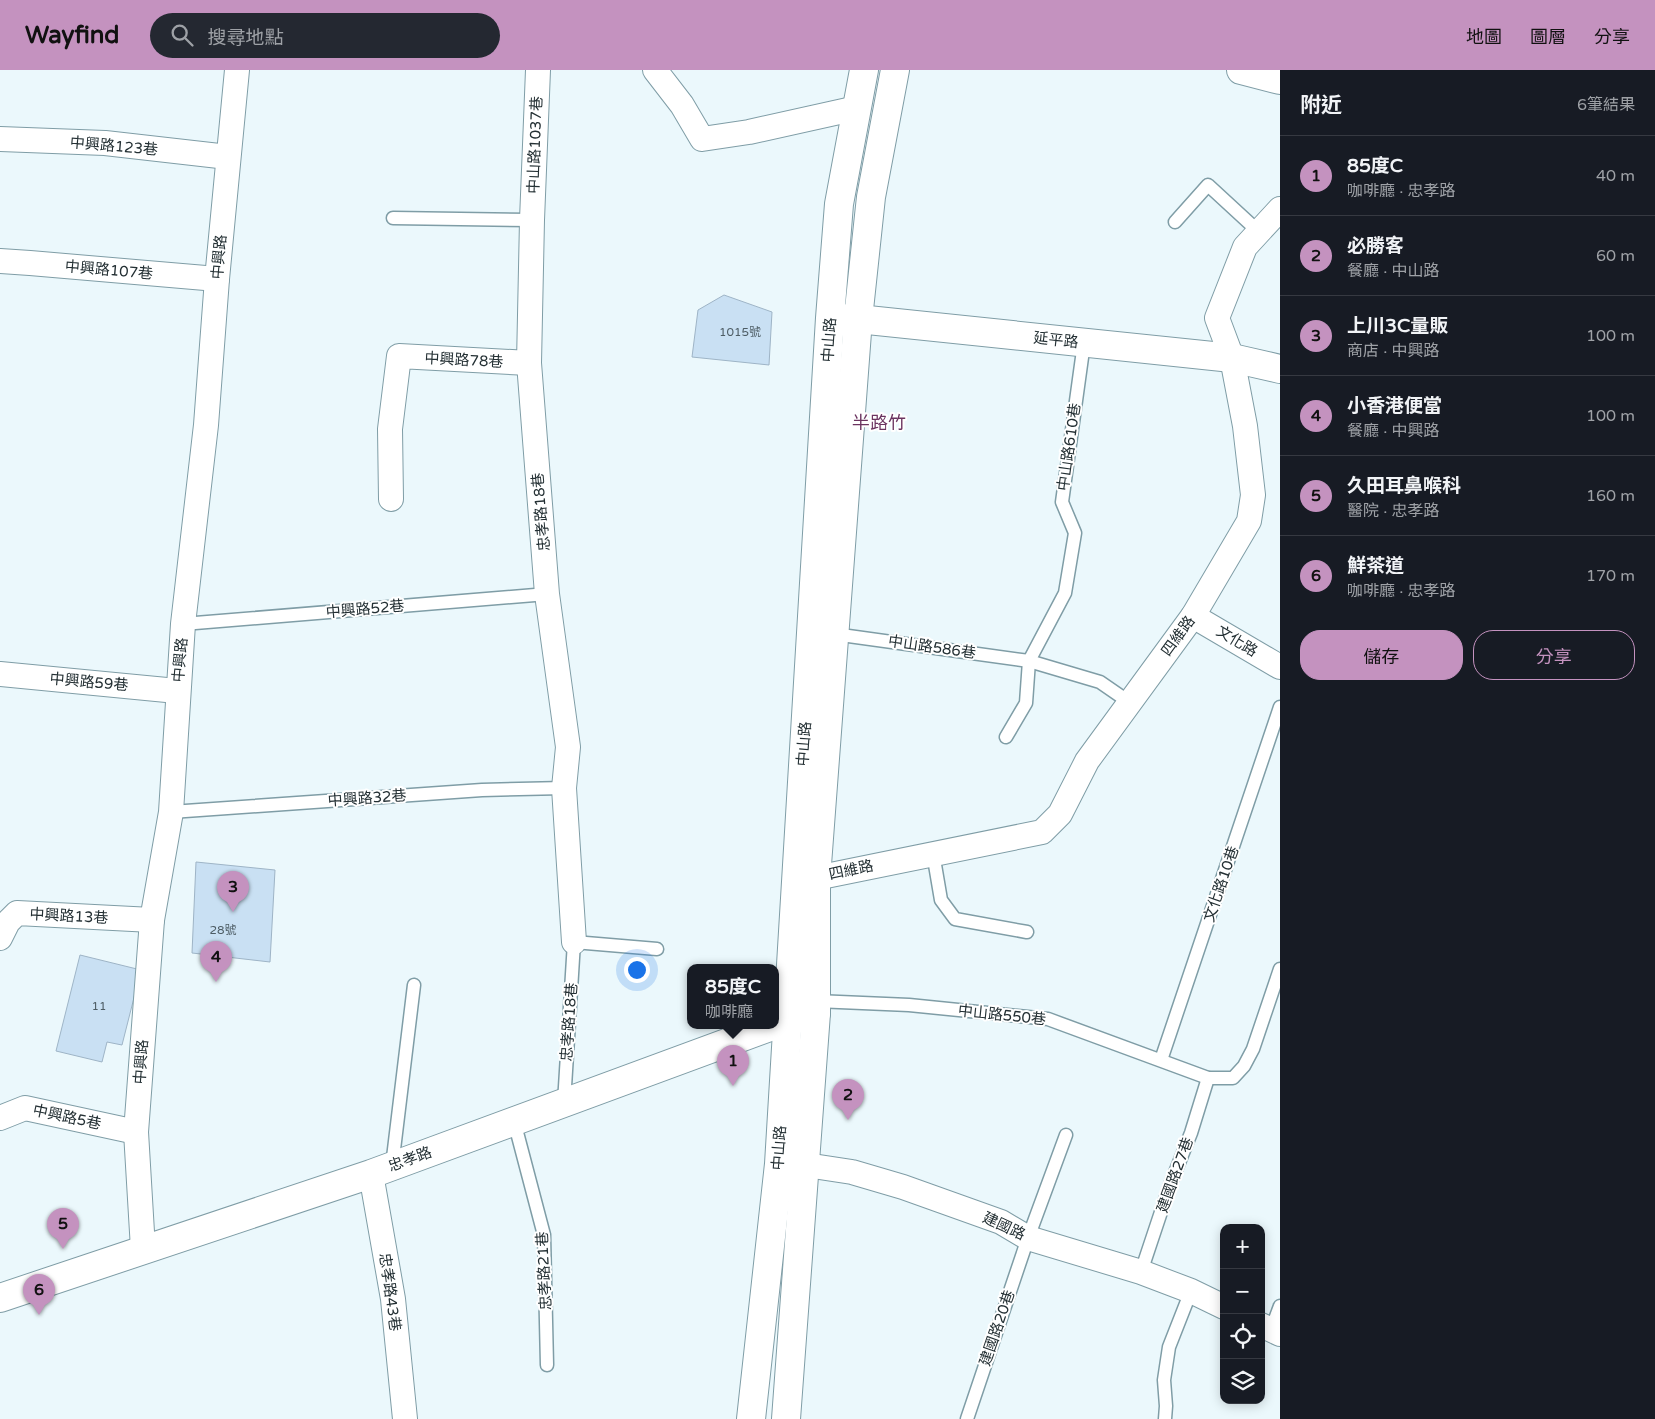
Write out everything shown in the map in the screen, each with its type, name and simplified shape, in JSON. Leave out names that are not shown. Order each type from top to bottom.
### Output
[{"type":"main road","name":"中山路","points":[[751,1419],[779,1164],[786,1021],[830,318],[840,204],[864,70]]},
{"type":"main road","name":"中山路","points":[[786,1419],[806,1166],[816,1007],[816,878],[858,319],[871,196],[895,70]]},
{"type":"main road","points":[[1241,70],[1280,80]]},
{"type":"main road","name":"延平路","points":[[830,318],[858,319],[1232,358],[1280,369]]},
{"type":"main road","name":"忠孝路","points":[[779,1024],[816,1007]]},
{"type":"main road","name":"忠孝路","points":[[0,1298],[382,1170],[764,1029]]},
{"type":"street","name":"中興路","points":[[143,1249],[136,1132],[152,920],[171,812],[182,624],[206,424],[217,279],[237,70]]},
{"type":"street","name":"中山路1037巷","points":[[532,220],[538,70]]},
{"type":"street","points":[[655,70],[682,105],[702,139],[749,132],[857,108]]},
{"type":"street","name":"中興路123巷","points":[[0,139],[105,143],[228,157]]},
{"type":"street","name":"四維路","points":[[816,878],[1042,832],[1060,814],[1086,761],[1193,616],[1249,521],[1253,495],[1245,426],[1232,358],[1217,318],[1245,247],[1280,209]]},
{"type":"street","name":"忠孝路18巷","points":[[532,220],[529,363],[548,594],[568,748],[564,788],[574,942]]},
{"type":"street","name":"中興路107巷","points":[[0,261],[217,279]]},
{"type":"street","name":"中興路78巷","points":[[391,500],[390,428],[399,356],[529,363]]},
{"type":"street","name":"文化路","points":[[1193,616],[1280,667]]},
{"type":"street","name":"中興路59巷","points":[[0,674],[177,690]]},
{"type":"street","name":"中興路13巷","points":[[0,938],[8,922],[17,913],[152,920]]},
{"type":"street","name":"中興路5巷","points":[[0,1118],[25,1108],[136,1132]]},
{"type":"street","name":"建國路","points":[[779,1164],[852,1172],[903,1187],[1001,1222],[1028,1238],[1141,1272],[1191,1291],[1220,1305]]},
{"type":"street","name":"忠孝路43巷","points":[[382,1170],[404,1416]]},
{"type":"lane","points":[[1175,222],[1208,185],[1259,232]]},
{"type":"lane","points":[[393,218],[532,220]]},
{"type":"lane","name":"中山路610巷","points":[[1029,661],[1065,594],[1074,533],[1062,502],[1084,343]]},
{"type":"lane","name":"中興路52巷","points":[[182,624],[548,594]]},
{"type":"lane","name":"中山路586巷","points":[[834,634],[1029,661],[1100,682],[1129,702]]},
{"type":"lane","points":[[1006,737],[1026,702],[1029,661]]},
{"type":"lane","name":"文化路10巷","points":[[1161,1060],[1280,707]]},
{"type":"lane","name":"中興路32巷","points":[[171,812],[482,790],[564,788]]},
{"type":"lane","points":[[933,854],[941,900],[956,919],[1027,932]]},
{"type":"lane","points":[[574,942],[657,949]]},
{"type":"lane","name":"忠孝路18巷","points":[[564,1103],[574,942]]},
{"type":"lane","points":[[1208,1078],[1233,1078],[1244,1066],[1253,1049],[1280,969]]},
{"type":"lane","points":[[382,1170],[414,985]]},
{"type":"lane","name":"中山路550巷","points":[[816,1007],[910,1005],[1048,1019],[1208,1078]]},
{"type":"lane","name":"建國路27巷","points":[[1141,1272],[1170,1184],[1191,1133],[1208,1078]]},
{"type":"lane","name":"忠孝路21巷","points":[[514,1121],[544,1235],[547,1365]]},
{"type":"lane","name":"建國路20巷","points":[[967,1419],[1028,1238],[1066,1135]]},
{"type":"lane","points":[[1165,1419],[1164,1380],[1169,1347],[1191,1291]]},
{"type":"lane","points":[[1271,1330],[1280,1306]]},
{"type":"building","points":[[724,295],[772,312],[769,365],[692,357],[698,310]]},
{"type":"building","points":[[196,862],[275,870],[270,962],[192,953]]},
{"type":"building","points":[[80,955],[141,970],[122,1045],[107,1042],[102,1062],[56,1051]]},
{"type":"place","name":"上川3C量販","points":[[233,912]]},
{"type":"place","name":"小香港便當","points":[[216,982]]},
{"type":"place","name":"85度C","points":[[733,1086]]},
{"type":"place","name":"必勝客","points":[[848,1120]]},
{"type":"place","name":"久田耳鼻喉科","points":[[63,1249]]},
{"type":"place","name":"鮮茶道","points":[[39,1315]]},
{"type":"district","name":"半路竹","points":[[879,423]]}]
